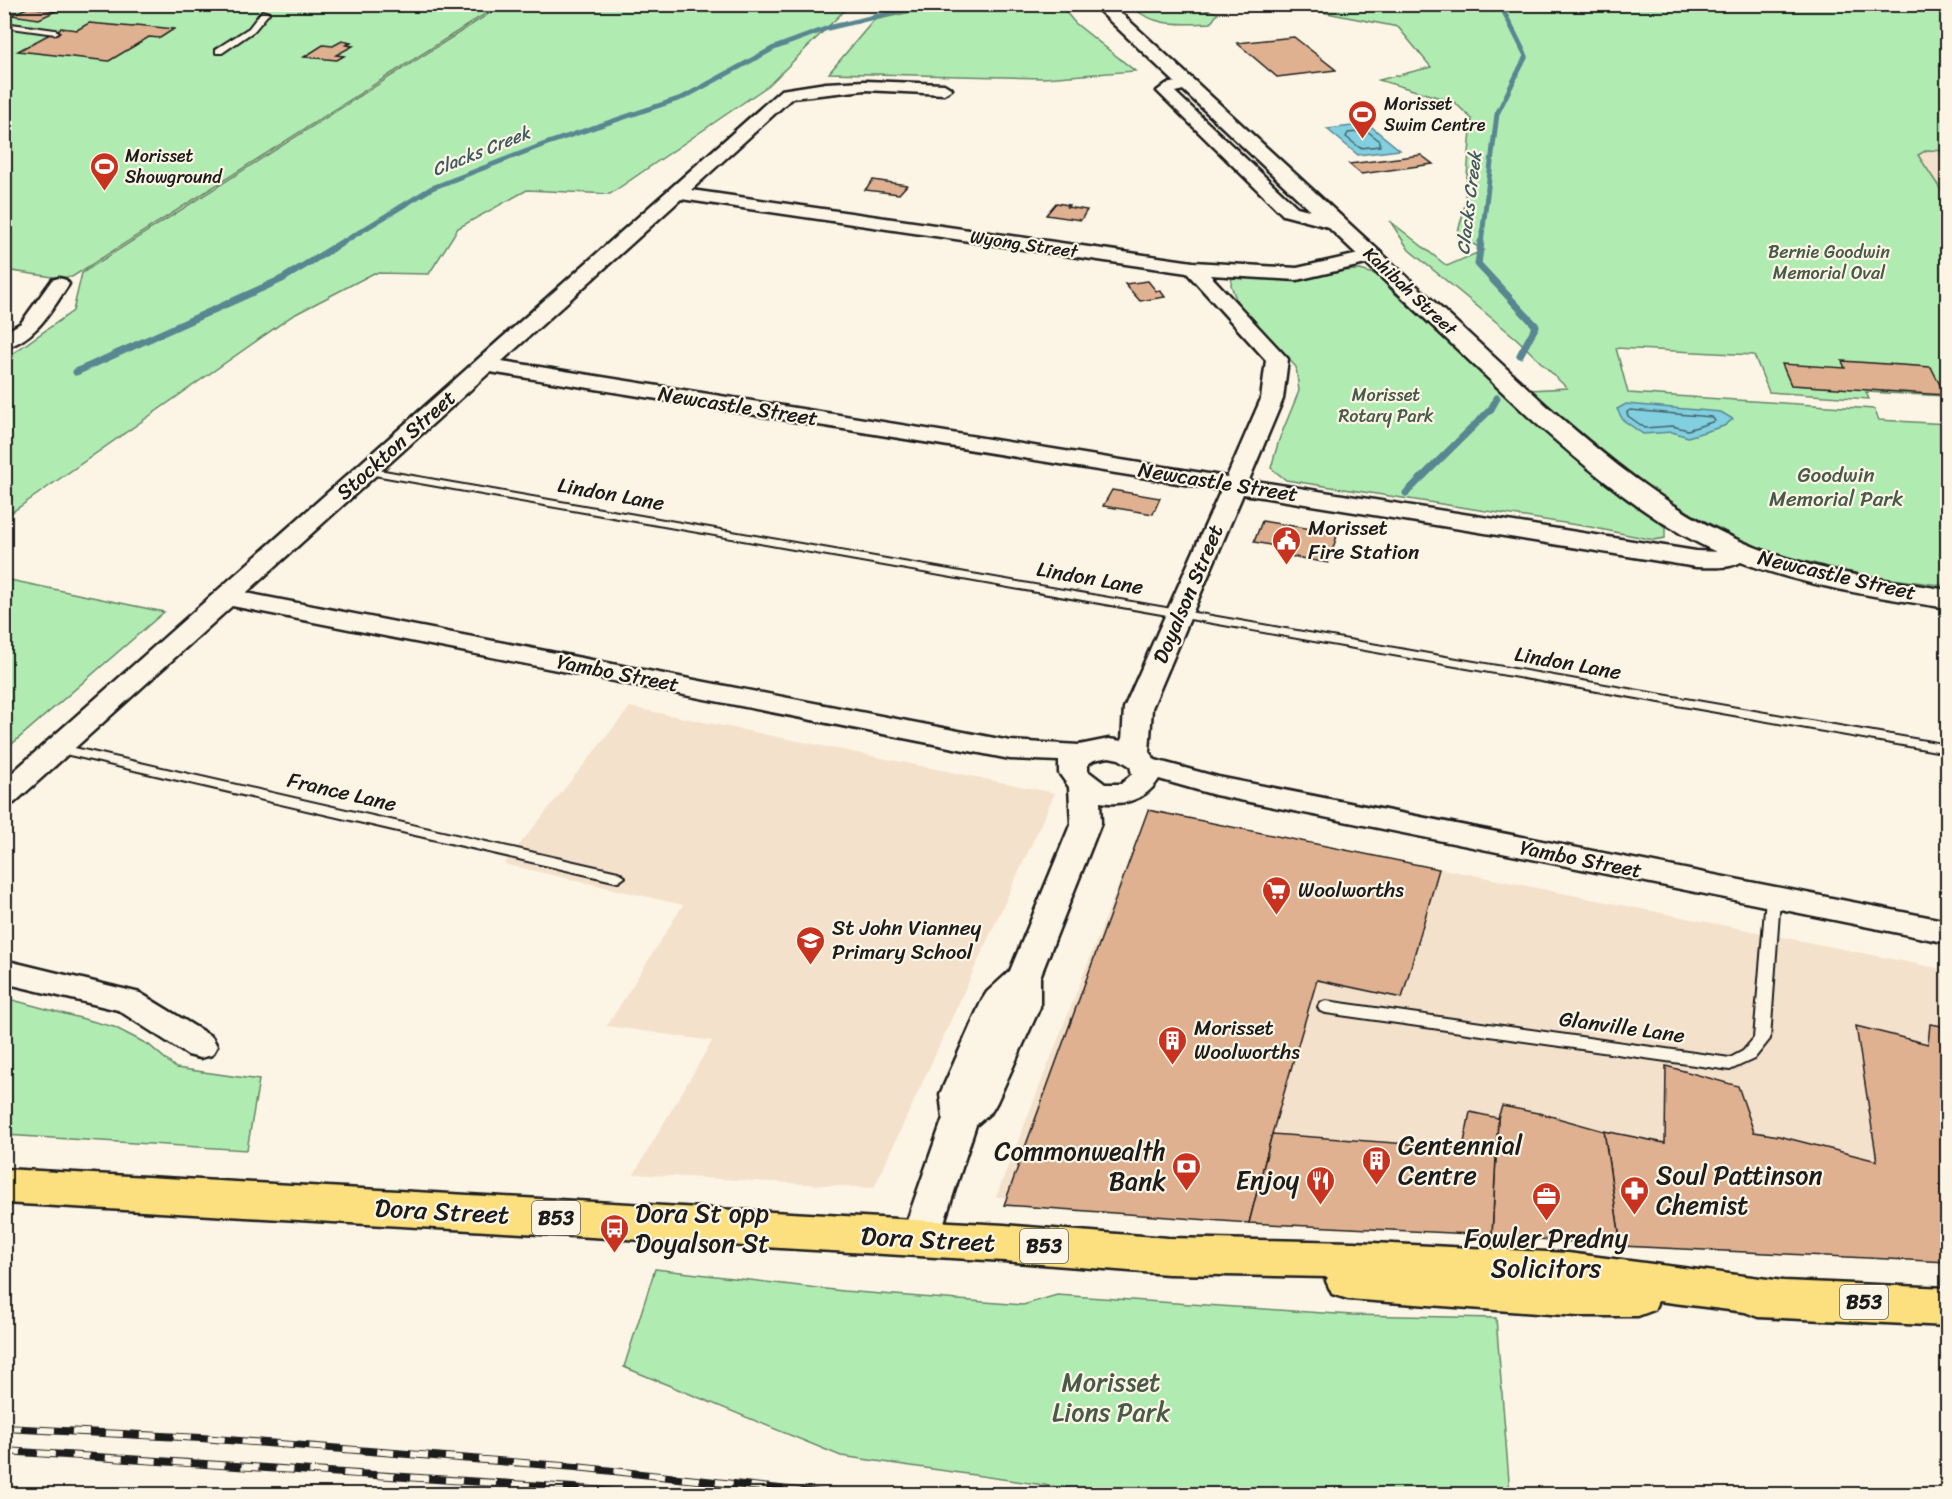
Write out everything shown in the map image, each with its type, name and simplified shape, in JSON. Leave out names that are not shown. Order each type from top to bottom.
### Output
[{"type":"main road","name":"Dora Street","points":[[4,1186],[920,1238],[1168,1256],[1373,1284],[1577,1297],[1780,1298],[1947,1307]]},
{"type":"street","name":"Kahibah Street","points":[[1100,4],[1372,257],[1616,478],[1677,520],[1739,552]]},
{"type":"street","name":"Stockton Street","points":[[4,796],[787,94],[842,87],[884,85],[944,90]]},
{"type":"street","name":"Wyong Street","points":[[676,193],[1193,268],[1297,274],[1372,257]]},
{"type":"street","name":"Doyalson Street","points":[[1085,766],[1138,708],[1272,399],[1277,359],[1193,268]]},
{"type":"street","points":[[4,342],[28,327],[59,284]]},
{"type":"street","name":"Newcastle Street","points":[[485,365],[1696,559],[1725,560],[1739,552],[1842,580],[1947,599]]},
{"type":"street","name":"Yambo Street","points":[[226,597],[1085,766]]},
{"type":"street","name":"Doyalson Street","points":[[1134,775],[1138,708]]},
{"type":"street","points":[[1085,766],[1119,749],[1134,775]]},
{"type":"street","points":[[1085,766],[1101,793],[1134,775]]},
{"type":"street","points":[[920,1238],[961,1118],[957,1094],[999,1000],[1024,977],[1086,823],[1085,766]]},
{"type":"street","points":[[1086,823],[1134,775]]},
{"type":"street","name":"Yambo Street","points":[[1134,775],[1215,786],[1947,932]]},
{"type":"street","points":[[4,971],[128,1001],[200,1046]]},
{"type":"lane","points":[[219,51],[244,35],[264,18],[266,13]]},
{"type":"lane","points":[[4,25],[54,32]]},
{"type":"lane","name":"Lindon Lane","points":[[367,471],[1947,749]]},
{"type":"lane","name":"France Lane","points":[[57,748],[618,877]]},
{"type":"lane","name":"Glanville Lane","points":[[1326,1007],[1730,1064],[1743,1060],[1753,1053],[1762,1039],[1773,898]]},
{"type":"shaded area","points":[[1927,150],[1947,151],[1947,199],[1918,155]]},
{"type":"shaded area","name":"St John Vianney Primary School","points":[[630,707],[1055,793],[874,1188],[634,1174],[712,1041],[607,1026],[683,905],[504,864]]},
{"type":"shaded area","points":[[1148,810],[1947,970],[1947,1257],[996,1197]]},
{"type":"green space","points":[[504,4],[850,5],[769,85],[610,194],[527,190],[458,228],[429,274],[374,273],[292,316],[5,517],[5,359],[73,311],[82,273]]},
{"type":"green space","name":"Morisset Showground","points":[[5,5],[499,5],[72,277],[53,277],[5,270]]},
{"type":"green space","points":[[943,5],[1060,5],[1075,23],[1135,71],[1044,78],[829,73],[874,20]]},
{"type":"green space","points":[[1129,5],[1198,5],[1191,6],[1218,13],[1211,23],[1168,23],[1149,18]]},
{"type":"green space","points":[[1286,5],[1947,5],[1947,151],[1927,150],[1918,155],[1947,199],[1947,399],[1946,396],[1866,392],[1869,399],[1769,392],[1754,355],[1616,348],[1628,393],[1874,409],[1879,420],[1947,424],[1947,586],[1860,575],[1761,550],[1658,497],[1529,390],[1567,388],[1517,339],[1409,250],[1390,221],[1447,266],[1484,250],[1457,235],[1464,210],[1472,119],[1454,102],[1379,80],[1431,67],[1398,27]]},
{"type":"green space","name":"Morisset Rotary Park","points":[[1360,270],[1378,275],[1391,290],[1584,467],[1665,527],[1665,538],[1654,540],[1590,527],[1286,480],[1271,468],[1279,440],[1299,391],[1296,367],[1237,302],[1231,285],[1232,277]]},
{"type":"green space","points":[[4,579],[164,612],[5,750]]},
{"type":"green space","points":[[5,998],[114,1027],[149,1045],[176,1068],[259,1080],[247,1150],[5,1135]]},
{"type":"green space","name":"Morisset Lions Park","points":[[655,1269],[843,1291],[1023,1305],[1057,1295],[1352,1315],[1496,1318],[1510,1494],[1107,1494],[841,1456],[624,1367]]},
{"type":"water","name":"Morisset Swim Centre","points":[[1368,124],[1400,150],[1358,155],[1327,129]]},
{"type":"water","points":[[1626,404],[1721,412],[1733,419],[1724,426],[1688,437],[1672,432],[1643,434],[1623,420],[1617,409]]},
{"type":"building","points":[[29,7],[56,11],[39,19],[11,15]]},
{"type":"building","points":[[89,23],[174,29],[160,38],[149,37],[109,61],[18,51],[61,28],[77,30]]},
{"type":"building","points":[[1294,37],[1336,70],[1277,77],[1237,43]]},
{"type":"building","points":[[342,41],[351,43],[346,45],[353,46],[336,55],[344,56],[337,60],[304,57],[323,45],[333,46]]},
{"type":"building","points":[[1421,155],[1433,164],[1361,174],[1349,164]]},
{"type":"building","points":[[873,180],[907,185],[899,194],[865,190]]},
{"type":"building","points":[[1056,203],[1087,210],[1081,220],[1046,215]]},
{"type":"building","points":[[1148,281],[1165,297],[1140,301],[1125,284]]},
{"type":"building","points":[[1842,361],[1931,367],[1945,395],[1791,385],[1782,364],[1845,368]]},
{"type":"building","points":[[1112,490],[1160,498],[1153,514],[1103,506]]},
{"type":"building","points":[[1262,521],[1338,533],[1328,563],[1289,556],[1291,549],[1254,542]]},
{"type":"building","name":"Morisset Woolworths","points":[[1148,810],[1439,869],[1402,998],[1317,980],[1272,1134],[1249,1223],[1004,1205]]},
{"type":"building","points":[[1930,1024],[1948,1027],[1948,1262],[1621,1246],[1604,1131],[1665,1143],[1666,1066],[1738,1086],[1754,1132],[1779,1136],[1877,1161],[1856,1026],[1928,1044]]},
{"type":"building","points":[[1502,1106],[1543,1114],[1604,1131],[1621,1246],[1492,1235],[1498,1118]]},
{"type":"building","name":"Centennial Centre","points":[[1470,1112],[1498,1118],[1492,1235],[1249,1223],[1272,1134],[1463,1148]]},
{"type":"waterway","name":"Clacks Creek","points":[[340,244],[432,188],[545,144],[684,97],[774,48],[828,28],[908,9],[916,4]]},
{"type":"waterway","name":"Clacks Creek","points":[[1481,244],[1497,114],[1526,56],[1500,4]]},
{"type":"waterway","name":"Clacks Creek","points":[[76,372],[282,279],[343,242]]},
{"type":"waterway","name":"Clacks Creek","points":[[1481,242],[1478,264],[1536,326],[1520,355]]},
{"type":"waterway","name":"Clacks Creek","points":[[1406,493],[1491,409],[1497,398]]},
{"type":"railway","points":[[4,1428],[201,1438],[576,1467],[827,1494]]},
{"type":"railway","points":[[4,1451],[573,1488],[633,1494]]},
{"type":"place","name":"Morisset Swim Centre","points":[[1363,140]]},
{"type":"place","name":"Morisset Showground","points":[[104,192]]},
{"type":"place","name":"Morisset Fire Station","points":[[1287,566]]},
{"type":"place","name":"Woolworths","points":[[1277,916]]},
{"type":"place","name":"St John Vianney Primary School","points":[[811,966]]},
{"type":"place","name":"Morisset Woolworths","points":[[1173,1066]]},
{"type":"place","name":"Centennial Centre","points":[[1377,1186]]},
{"type":"place","name":"Commonwealth Bank","points":[[1187,1192]]},
{"type":"place","name":"Enjoy","points":[[1320,1206]]},
{"type":"place","name":"Soul Pattinson Chemist","points":[[1635,1216]]},
{"type":"place","name":"Fowler Predny Solicitors","points":[[1546,1222]]},
{"type":"place","name":"Dora St opp Doyalson St","points":[[614,1254]]},
{"type":"park label","name":"Bernie Goodwin Memorial Oval","points":[[1829,262]]},
{"type":"park label","name":"Goodwin Memorial Park","points":[[1836,487]]}]
